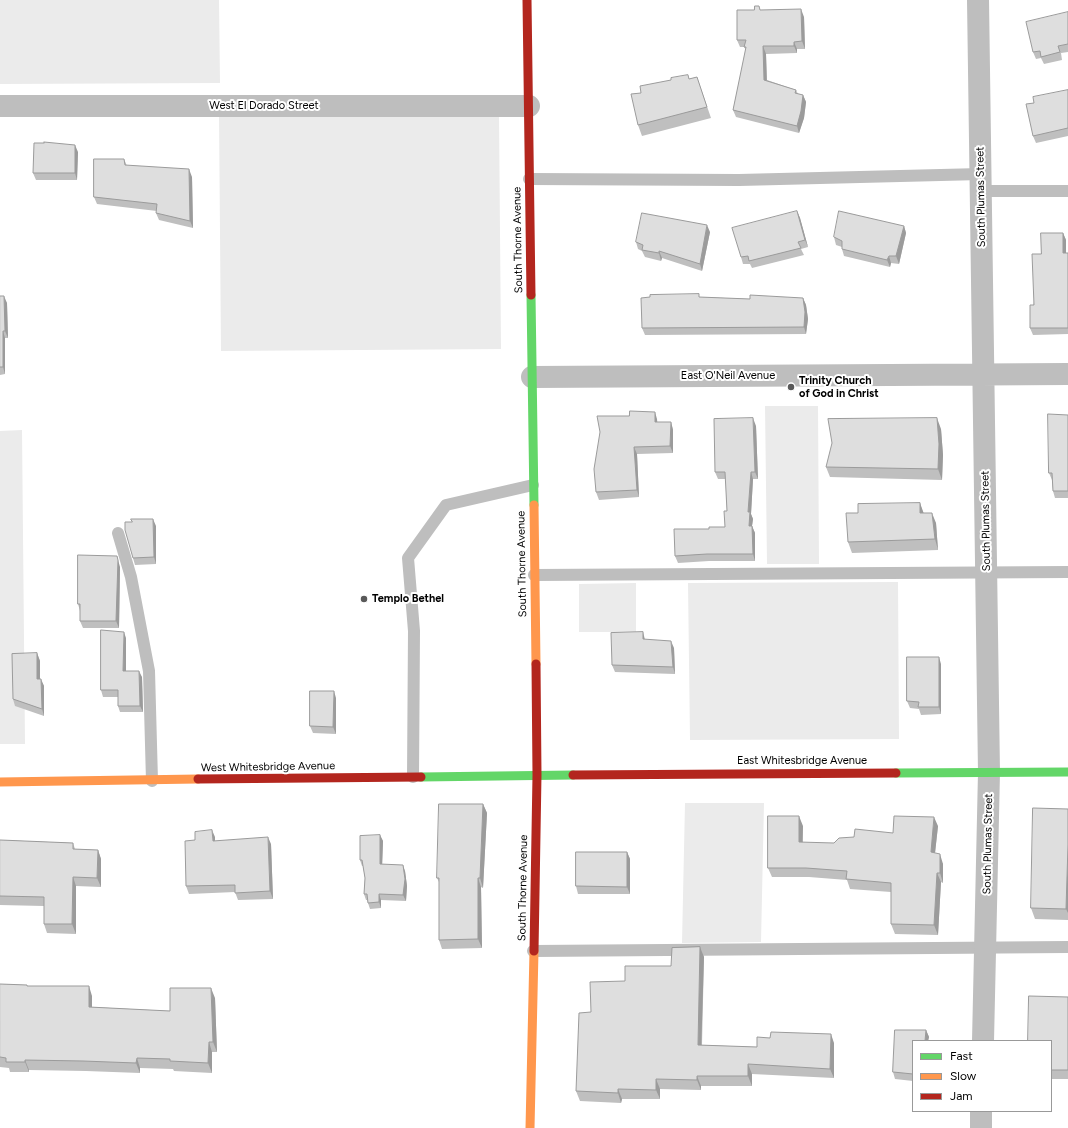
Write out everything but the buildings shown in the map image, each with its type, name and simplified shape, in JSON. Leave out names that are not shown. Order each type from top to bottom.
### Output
[{"type":"main road","name":"South Thorne Avenue","points":[[527,0],[537,775],[530,1128]]},
{"type":"main road","name":"East Whitesbridge Avenue","points":[[537,775],[1068,772]]},
{"type":"main road","name":"West Whitesbridge Avenue","points":[[0,782],[537,775]]},
{"type":"street","name":"South Plumas Street","points":[[978,0],[990,772],[983,1040]]},
{"type":"street","name":"West El Dorado Street","points":[[0,106],[528,106]]},
{"type":"street","name":"East O'Neil Avenue","points":[[532,377],[1068,374]]},
{"type":"street","points":[[981,1112],[981,1128]]},
{"type":"lane","points":[[529,179],[981,183],[1068,191]]},
{"type":"lane","points":[[413,777],[414,631],[408,558],[446,504],[533,485]]},
{"type":"lane","points":[[118,533],[130,578],[149,671],[152,781]]},
{"type":"lane","points":[[534,575],[1068,572]]},
{"type":"lane","points":[[533,950],[1068,947]]},
{"type":"shaded area","points":[[0,0],[219,0],[220,83],[0,84]]},
{"type":"shaded area","points":[[219,115],[499,116],[501,349],[221,351]]},
{"type":"shaded area","points":[[765,406],[818,406],[819,564],[767,564]]},
{"type":"shaded area","points":[[22,430],[25,744],[0,744],[0,431]]},
{"type":"shaded area","points":[[898,582],[899,739],[690,740],[688,583]]},
{"type":"shaded area","points":[[636,583],[636,632],[579,632],[579,584]]},
{"type":"shaded area","points":[[685,803],[764,803],[761,942],[682,943]]},
{"type":"traffic: fast","points":[[531,295],[534,505]]},
{"type":"traffic: fast","points":[[896,773],[1068,772]]},
{"type":"traffic: fast","points":[[421,777],[573,775]]},
{"type":"traffic: slow","points":[[534,505],[536,664]]},
{"type":"traffic: slow","points":[[0,782],[198,779]]},
{"type":"traffic: slow","points":[[530,1128],[534,951]]},
{"type":"traffic: jam","points":[[527,0],[531,295]]},
{"type":"traffic: jam","points":[[534,951],[537,775],[536,664]]},
{"type":"traffic: jam","points":[[573,775],[896,773]]},
{"type":"traffic: jam","points":[[198,779],[421,777]]},
{"type":"place","name":"Trinity Church of God in Christ","points":[[791,387]]},
{"type":"place","name":"Templo Bethel","points":[[364,599]]}]
